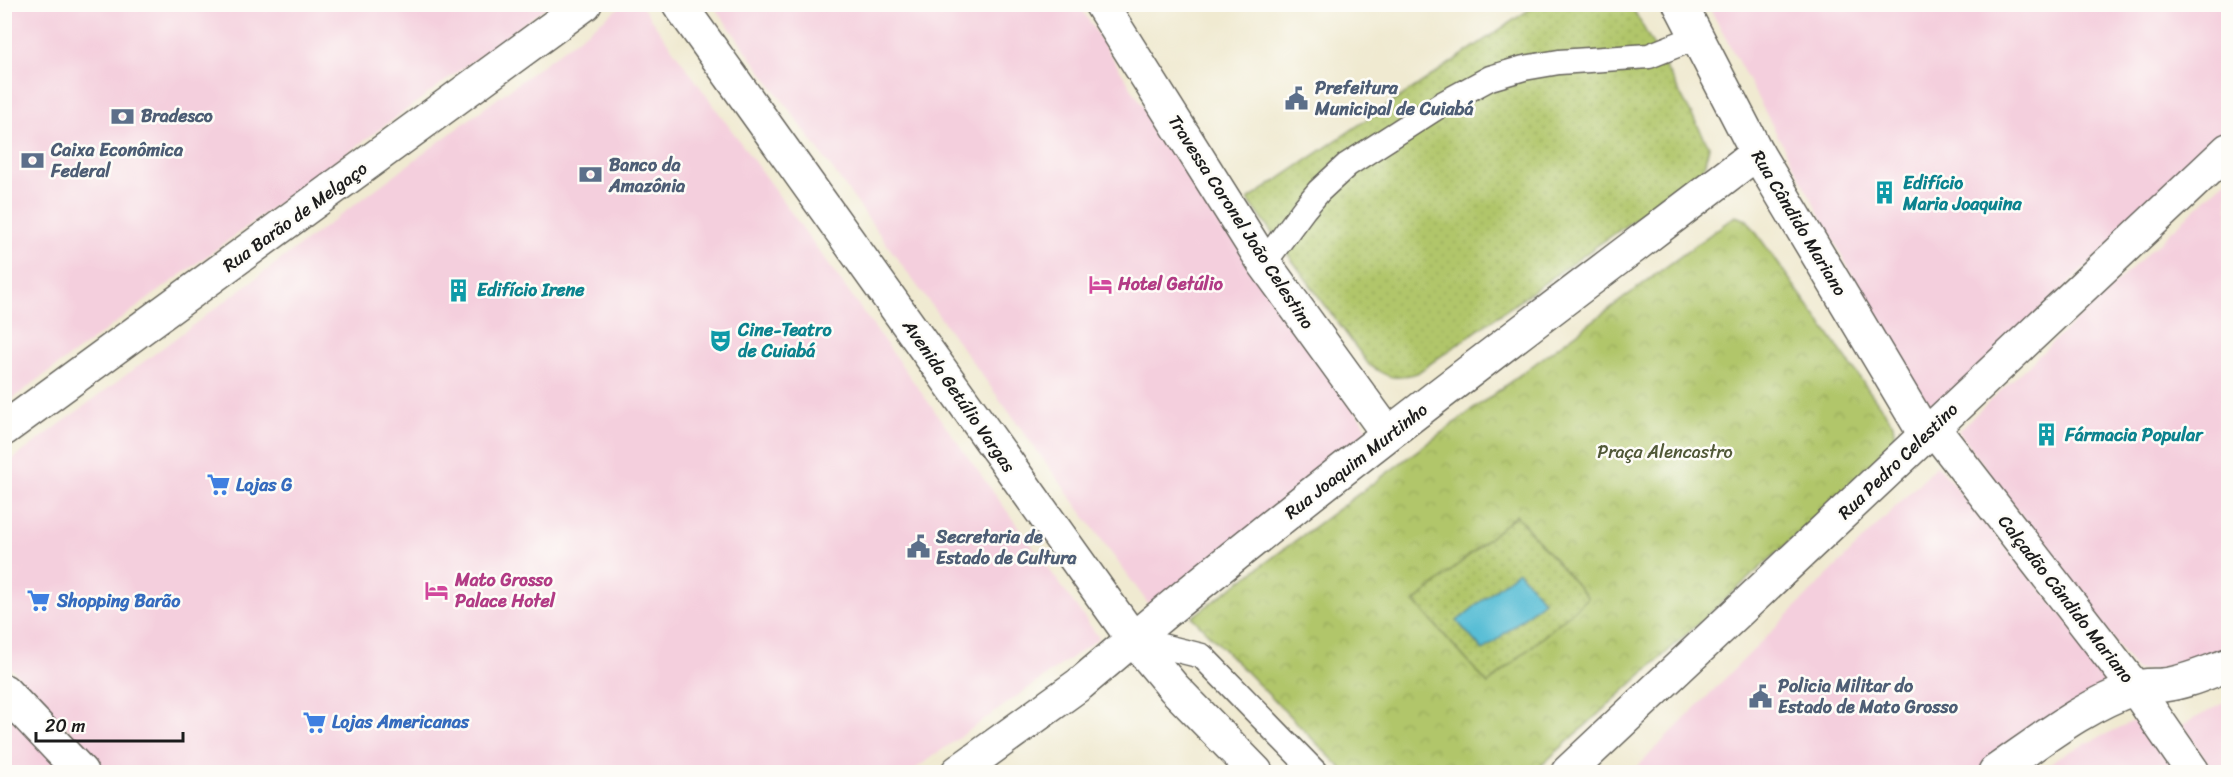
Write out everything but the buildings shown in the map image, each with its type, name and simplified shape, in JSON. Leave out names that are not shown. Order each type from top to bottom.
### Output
[{"type":"street","name":"Rua Barão de Melgaço","points":[[4,429],[585,4]]},
{"type":"street","name":"Avenida Getúlio Vargas","points":[[680,4],[1132,639],[1174,688],[1256,772]]},
{"type":"street","name":"Travessa Coronel João Celestino","points":[[1101,4],[1264,263],[1388,434]]},
{"type":"street","name":"Rua Cândido Mariano","points":[[1680,4],[1757,153],[1930,432]]},
{"type":"street","name":"Rua Pedro Celestino","points":[[1568,772],[2229,150]]},
{"type":"street","name":"Rua Joaquim Murtinho","points":[[958,772],[1080,684],[1203,581],[1388,434],[1757,153]]},
{"type":"street","name":"Calçadão Cândido Mariano","points":[[1930,432],[2135,688],[2193,772]]},
{"type":"street","points":[[1995,772],[2082,714],[2135,688],[2147,684],[2163,685],[2184,680],[2229,665]]},
{"type":"street","points":[[4,691],[81,772]]},
{"type":"lane","points":[[1264,263],[1318,191],[1347,165],[1442,104],[1490,78],[1524,68],[1559,62],[1649,56],[1697,37]]},
{"type":"lane","points":[[1132,639],[1202,656],[1315,772]]},
{"type":"shaded area","points":[[5,4],[549,4],[549,5],[5,404]]},
{"type":"shaded area","points":[[624,4],[641,5],[1099,638],[911,772],[108,772],[5,662],[5,465]]},
{"type":"shaded area","points":[[713,5],[1079,5],[1172,152],[1370,432],[1152,609]]},
{"type":"shaded area","points":[[1708,5],[2228,5],[2228,132],[1928,417]]},
{"type":"shaded area","points":[[2228,178],[2228,662],[2209,669],[2136,670],[1958,431]]},
{"type":"shaded area","points":[[1937,465],[2120,684],[1992,772],[1632,772]]},
{"type":"shaded area","points":[[5,697],[75,772],[5,772]]},
{"type":"shaded area","points":[[2228,701],[2228,772],[2214,772],[2182,725]]},
{"type":"shaded area","points":[[2146,715],[2185,772],[2039,772],[2058,757]]},
{"type":"green space","points":[[1536,5],[1631,5],[1709,146],[1703,171],[1417,373],[1402,377],[1387,376],[1369,365],[1248,200]]},
{"type":"green space","name":"Praça Alencastro","points":[[1735,216],[1747,220],[1893,424],[1896,445],[1534,772],[1345,772],[1192,617]],"holes":[[[1516,516],[1587,598],[1488,684],[1415,602]]]},
{"type":"green space","points":[[1516,515],[1588,598],[1488,684],[1415,602]]},
{"type":"water","points":[[1518,571],[1544,601],[1483,651],[1457,621]]},
{"type":"place","name":"Prefeitura Municipal de Cuiabá","points":[[1297,98]]},
{"type":"place","name":"Bradesco","points":[[123,116]]},
{"type":"place","name":"Caixa Econômica Federal","points":[[33,160]]},
{"type":"place","name":"Banco da Amazônia","points":[[591,175]]},
{"type":"place","name":"Edifício Maria Joaquina","points":[[1885,193]]},
{"type":"place","name":"Hotel Getúlio","points":[[1100,284]]},
{"type":"place","name":"Edifício Irene","points":[[459,290]]},
{"type":"place","name":"Cine-Teatro de Cuiabá","points":[[720,340]]},
{"type":"place","name":"Fármacia Popular","points":[[2047,435]]},
{"type":"place","name":"Lojas G","points":[[218,485]]},
{"type":"place","name":"Secretaria de Estado de Cultura","points":[[918,547]]},
{"type":"place","name":"Mato Grosso Palace Hotel","points":[[437,590]]},
{"type":"place","name":"Shopping Barão","points":[[39,601]]},
{"type":"place","name":"Policia Militar do Estado de Mato Grosso","points":[[1760,696]]},
{"type":"place","name":"Lojas Americanas","points":[[314,722]]}]
